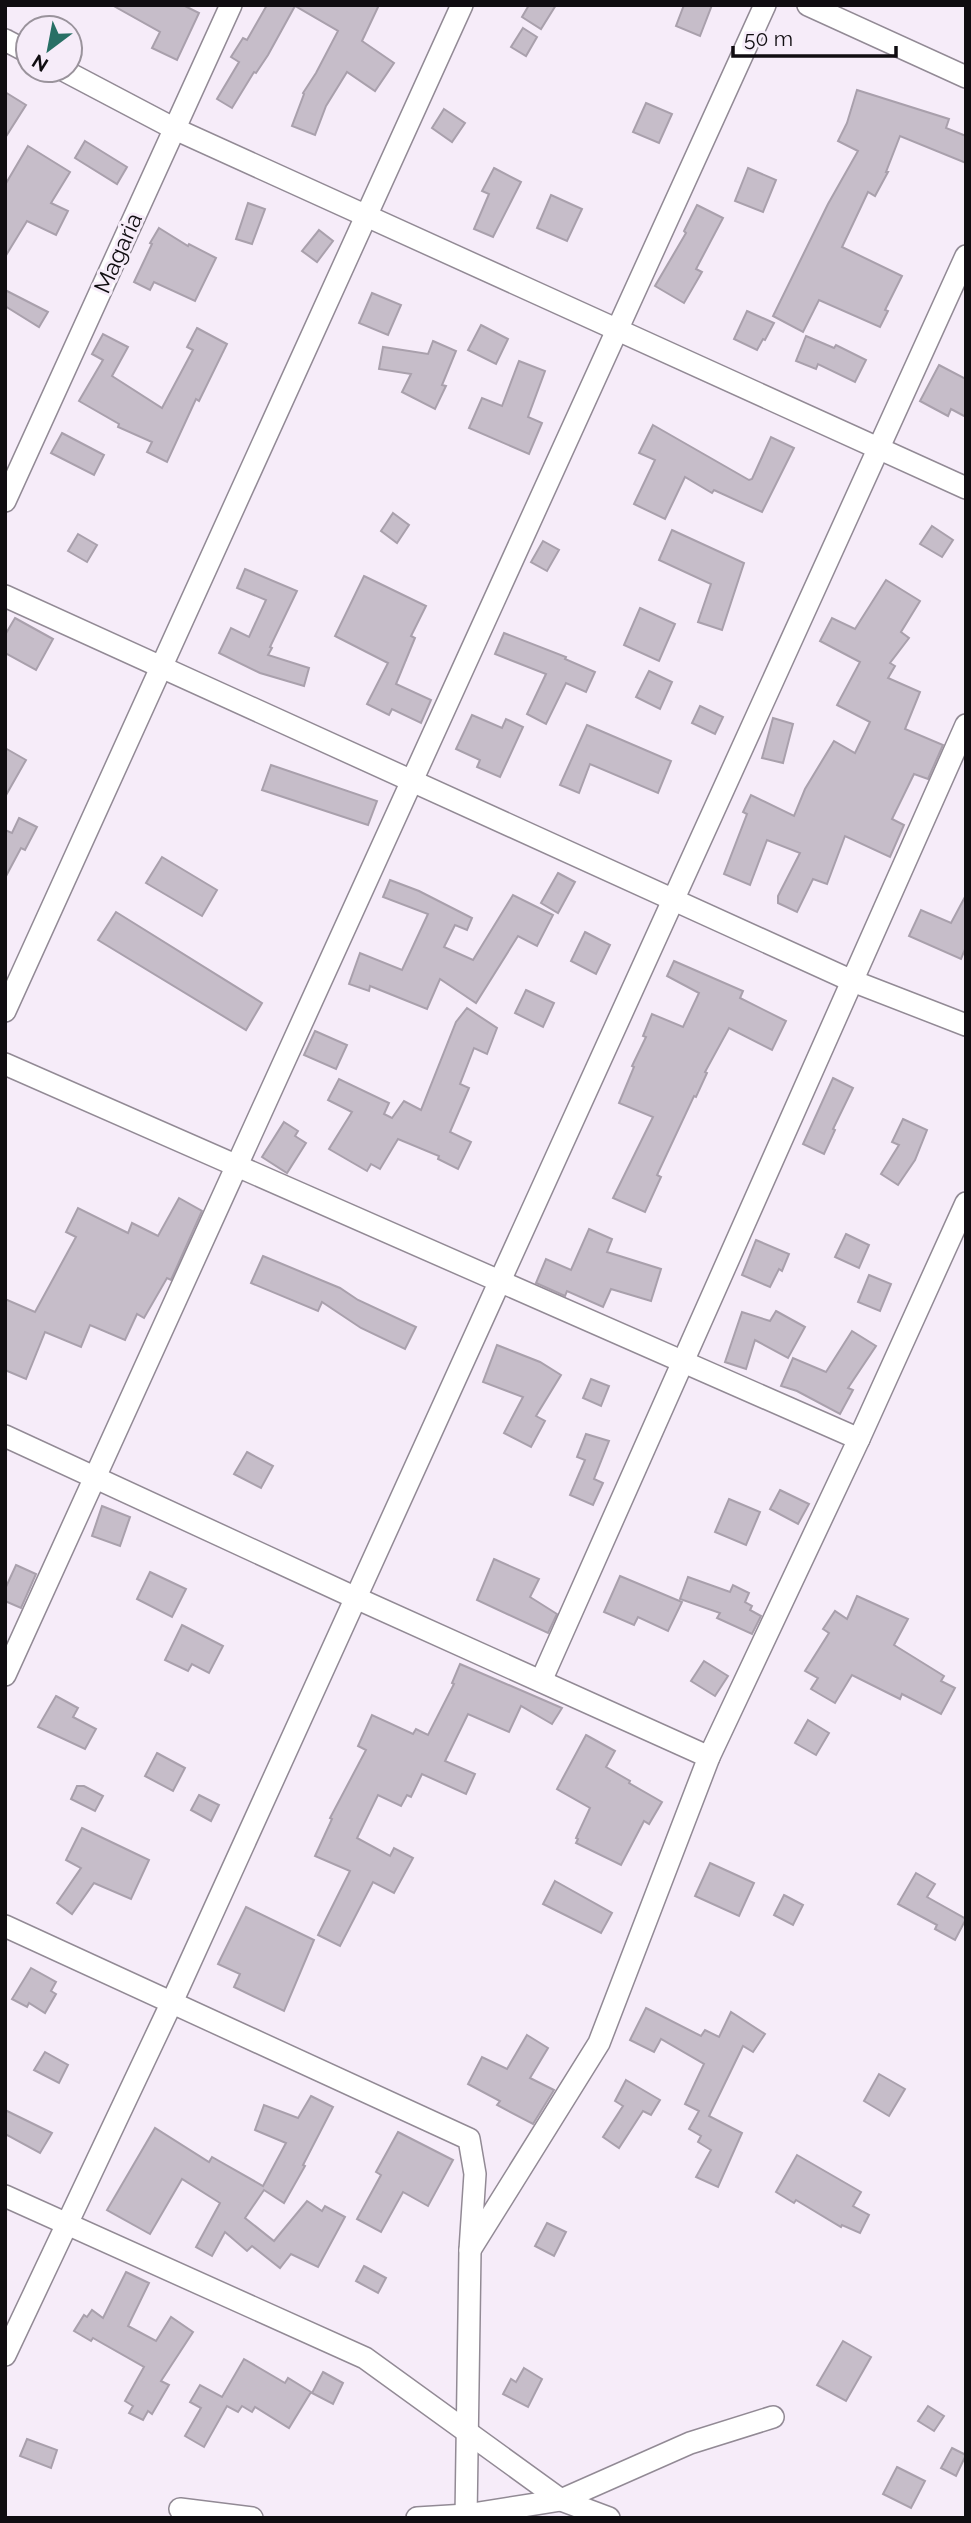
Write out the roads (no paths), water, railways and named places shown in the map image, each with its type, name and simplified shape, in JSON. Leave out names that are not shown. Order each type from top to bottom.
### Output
[{"type":"street","name":"Magaria","points":[[5,501],[231,5]]},
{"type":"street","points":[[5,1011],[462,5]]},
{"type":"street","points":[[5,1675],[765,5]]},
{"type":"street","points":[[808,5],[966,77]]},
{"type":"street","points":[[84,81],[175,129],[966,488]]},
{"type":"street","points":[[5,2355],[172,2002],[966,256]]},
{"type":"street","points":[[5,596],[850,980],[966,1025]]},
{"type":"street","points":[[541,1681],[850,980],[966,725]]},
{"type":"street","points":[[5,1064],[859,1440]]},
{"type":"street","points":[[470,2250],[599,2043],[709,1758],[859,1440],[966,1203]]},
{"type":"street","points":[[5,1436],[709,1758]]},
{"type":"street","points":[[5,1926],[469,2139],[475,2174],[470,2250],[466,2516]]},
{"type":"street","points":[[5,2196],[365,2358],[561,2501],[609,2518]]},
{"type":"street","points":[[417,2518],[466,2516],[561,2501],[690,2443],[773,2417]]},
{"type":"street","points":[[180,2509],[252,2518]]}]
